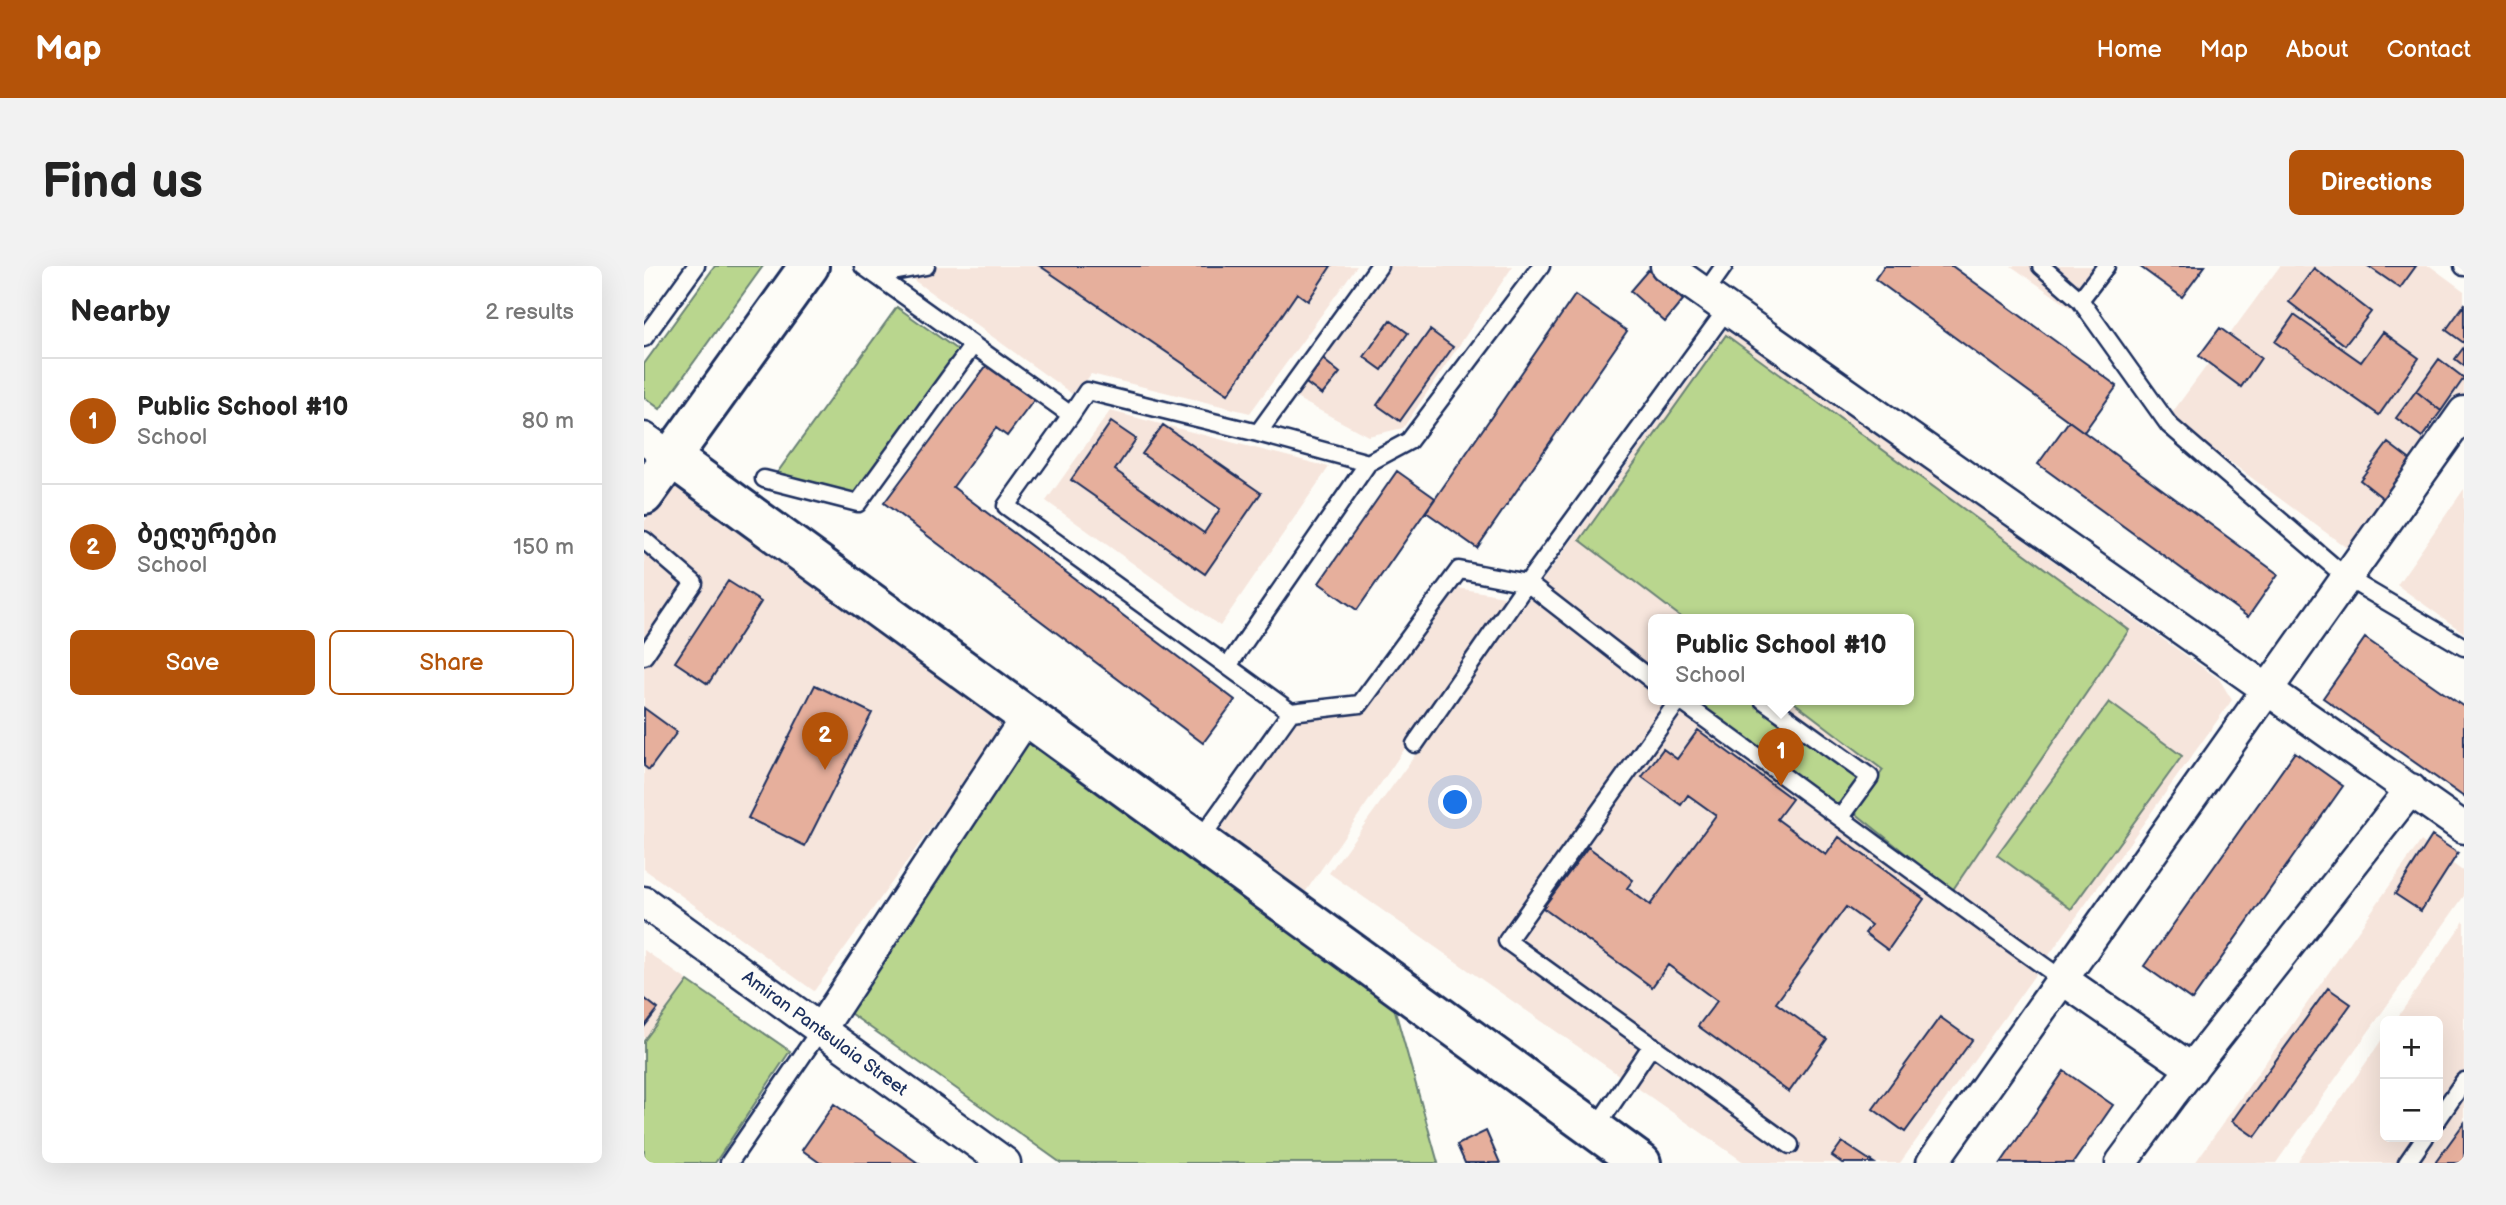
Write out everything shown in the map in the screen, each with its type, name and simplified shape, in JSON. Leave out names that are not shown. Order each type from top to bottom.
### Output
[{"type":"street","points":[[644,495],[657,447],[809,266]]},
{"type":"street","points":[[1667,266],[2464,828]]},
{"type":"street","points":[[1932,1163],[2464,412]]},
{"type":"street","points":[[657,447],[1641,1163]]},
{"type":"street","points":[[820,1030],[1027,716]]},
{"type":"street","points":[[2121,1163],[2411,789]]},
{"type":"street","name":"Amiran Pantsulaia Street","points":[[644,902],[1005,1163]]},
{"type":"street","points":[[2062,979],[2192,1069]]},
{"type":"lane","points":[[647,328],[696,266]]},
{"type":"lane","points":[[870,271],[926,266]]},
{"type":"lane","points":[[1258,433],[1379,266]]},
{"type":"lane","points":[[1228,666],[1368,463],[1409,441],[1541,266]]},
{"type":"lane","points":[[1415,744],[1527,583],[1716,301],[1724,266]]},
{"type":"lane","points":[[2041,266],[2080,300],[2169,425],[2347,578],[2464,648]]},
{"type":"lane","points":[[2080,300],[2106,266]]},
{"type":"lane","points":[[870,271],[1071,415]]},
{"type":"lane","points":[[764,479],[858,503],[972,345]]},
{"type":"lane","points":[[1368,463],[1087,391],[1006,506],[1291,712],[1360,704],[1459,570],[1527,583],[1648,677]]},
{"type":"lane","points":[[644,540],[694,583],[644,656]]},
{"type":"lane","points":[[1675,705],[1507,942],[1790,1145]]},
{"type":"lane","points":[[1686,705],[1841,817],[1956,905],[2062,979]]},
{"type":"lane","points":[[1770,705],[1870,777],[1841,817]]},
{"type":"lane","points":[[1199,841],[1291,712]]},
{"type":"lane","points":[[729,1163],[820,1030]]},
{"type":"lane","points":[[1595,1129],[1652,1045]]},
{"type":"lane","points":[[2443,1112],[2464,1081]]},
{"type":"lane","points":[[2407,1163],[2422,1142]]},
{"type":"shaded area","points":[[894,266],[1357,266],[1250,413],[1091,374],[1075,396]]},
{"type":"shaded area","points":[[1390,266],[1513,266],[1403,428],[1368,436],[1296,398]]},
{"type":"shaded area","points":[[2011,266],[2114,266],[2081,315]]},
{"type":"shaded area","points":[[2280,266],[2430,266],[2464,291],[2464,397],[2351,551],[2169,417]]},
{"type":"shaded area","points":[[1727,328],[2219,679],[2232,700],[1900,1163],[1745,1163],[1329,873]]},
{"type":"shaded area","points":[[1110,411],[1329,467],[1220,626],[1046,501]]},
{"type":"shaded area","points":[[673,482],[1006,723],[814,991],[644,869],[644,522]]},
{"type":"shaded area","points":[[2464,489],[2464,633],[2397,585]]},
{"type":"shaded area","points":[[1452,587],[1510,597],[1304,894],[1219,830],[1301,714],[1363,708]]},
{"type":"shaded area","points":[[2421,841],[2464,872],[2464,896],[2276,1163],[2195,1163]]},
{"type":"shaded area","points":[[2464,921],[2464,1163],[2297,1163],[2380,1042],[2380,1142],[2443,1142],[2443,1016],[2398,1016]]},
{"type":"shaded area","points":[[644,950],[688,981],[644,1041]]},
{"type":"green space","points":[[715,266],[763,266],[660,409],[644,397],[644,364]]},
{"type":"green space","points":[[897,307],[963,354],[861,495],[777,473]]},
{"type":"green space","points":[[1726,335],[2129,630],[1952,891],[1854,812],[1883,770],[1798,705],[1914,705],[1914,614],[1677,614],[1580,540]]},
{"type":"green space","points":[[2109,702],[2182,756],[2071,909],[1997,855]]},
{"type":"green space","points":[[1697,705],[1764,705],[1861,774],[1836,808],[1695,708]]},
{"type":"green space","points":[[1028,738],[1394,1007],[1438,1163],[1061,1163],[847,1011]]},
{"type":"green space","points":[[688,981],[790,1051],[715,1163],[644,1163],[644,1041]]},
{"type":"building","points":[[1040,266],[1331,266],[1308,301],[1297,293],[1228,394]]},
{"type":"building","points":[[1884,266],[1952,266],[2117,386],[2084,432],[1875,279]]},
{"type":"building","points":[[2139,266],[2205,266],[2182,297]]},
{"type":"building","points":[[2368,266],[2416,266],[2400,288]]},
{"type":"building","points":[[2314,268],[2371,312],[2345,345],[2289,302]]},
{"type":"building","points":[[1648,270],[1683,300],[1665,322],[1630,291]]},
{"type":"building","points":[[1575,295],[1627,331],[1477,548],[1426,512]]},
{"type":"building","points":[[2464,305],[2464,343],[2446,330]]},
{"type":"building","points":[[2294,315],[2361,362],[2383,332],[2419,358],[2379,415],[2275,342]]},
{"type":"building","points":[[1390,320],[1408,333],[1382,370],[1364,357]]},
{"type":"building","points":[[2220,328],[2261,358],[2241,387],[2199,356]]},
{"type":"building","points":[[1430,330],[1453,347],[1400,421],[1377,405]]},
{"type":"building","points":[[2464,347],[2464,366],[2455,359]]},
{"type":"building","points":[[1320,357],[1340,373],[1322,395],[1302,380]]},
{"type":"building","points":[[2439,359],[2464,378],[2441,411],[2416,391]]},
{"type":"building","points":[[987,365],[1034,400],[1007,436],[996,428],[953,487],[1235,700],[1203,743],[884,503]]},
{"type":"building","points":[[2416,391],[2441,411],[2422,437],[2396,418]]},
{"type":"building","points":[[2069,421],[2278,574],[2248,617],[2038,464]]},
{"type":"building","points":[[1111,422],[1136,439],[1115,470],[1204,533],[1220,509],[1142,454],[1163,425],[1261,493],[1205,574],[1071,480]]},
{"type":"building","points":[[2388,443],[2413,462],[2384,499],[2360,480]]},
{"type":"building","points":[[1397,471],[1435,498],[1357,610],[1319,583]]},
{"type":"building","points":[[728,581],[761,602],[708,684],[675,662]]},
{"type":"building","points":[[2365,638],[2464,707],[2464,797],[2323,698]]},
{"type":"building","points":[[815,685],[872,713],[805,846],[748,818]]},
{"type":"building","points":[[644,708],[677,732],[649,770],[644,766]]},
{"type":"building","points":[[1698,730],[1792,799],[1777,819],[1826,855],[1839,837],[1924,899],[1888,950],[1865,933],[1871,925],[1846,907],[1776,1003],[1827,1039],[1789,1092],[1698,1026],[1717,1001],[1668,965],[1652,987],[1543,908],[1588,847],[1633,880],[1627,888],[1650,905],[1716,815],[1688,795],[1681,805],[1642,777],[1663,749],[1677,759]]},
{"type":"building","points":[[2295,752],[2343,786],[2192,1000],[2144,966]]},
{"type":"building","points":[[2432,836],[2458,853],[2421,911],[2395,894]]},
{"type":"building","points":[[2328,988],[2351,1004],[2255,1137],[2232,1121]]},
{"type":"building","points":[[644,998],[658,1009],[644,1027]]},
{"type":"building","points":[[1940,1017],[1972,1040],[1905,1132],[1873,1109]]},
{"type":"building","points":[[2064,1071],[2113,1105],[2073,1163],[2001,1163]]},
{"type":"building","points":[[834,1104],[918,1163],[820,1163],[802,1150]]},
{"type":"building","points":[[2464,1123],[2464,1163],[2435,1163]]},
{"type":"building","points":[[1486,1131],[1500,1163],[1465,1163],[1457,1145]]},
{"type":"building","points":[[1842,1142],[1874,1163],[1842,1163],[1832,1156]]},
{"type":"place","name":"ბეღურები","points":[[825,770]]},
{"type":"place","name":"Public School #10","points":[[1781,786]]}]
